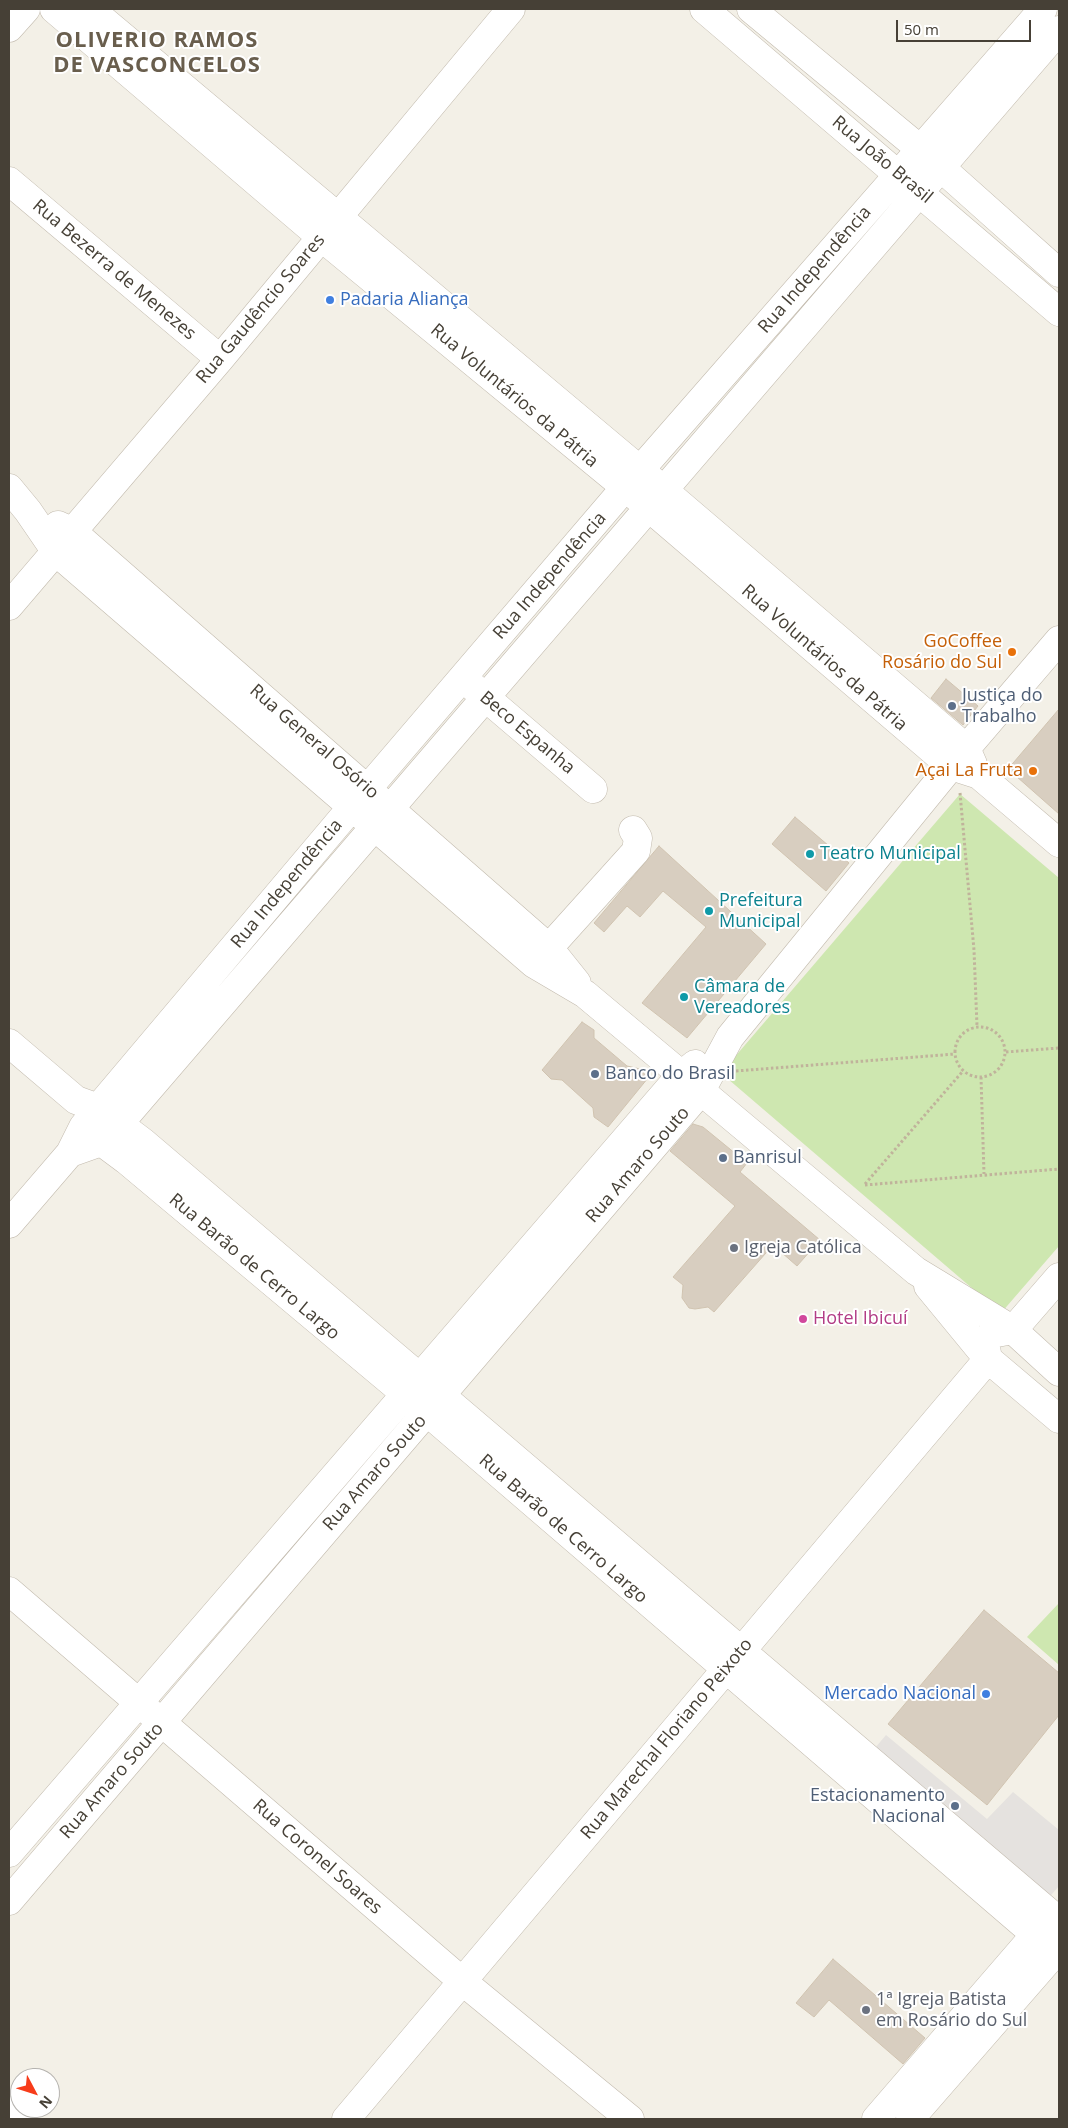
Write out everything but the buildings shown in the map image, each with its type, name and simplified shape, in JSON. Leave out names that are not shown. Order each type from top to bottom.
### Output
[{"type":"street","points":[[9,28],[26,9]]},
{"type":"street","name":"Rua Voluntários da Pátria","points":[[54,9],[330,226],[633,479],[1059,843]]},
{"type":"street","name":"Rua Voluntários da Pátria","points":[[90,9],[330,226]]},
{"type":"street","name":"Rua Gaudêncio Soares","points":[[9,606],[220,359],[511,9]]},
{"type":"street","name":"Rua João Brasil","points":[[704,9],[920,191],[1059,312]]},
{"type":"street","name":"Rua João Brasil","points":[[752,9],[941,167],[1059,273]]},
{"type":"street","name":"Rua Independência","points":[[95,1120],[284,932],[941,167],[1008,69],[1044,9]]},
{"type":"street","name":"Rua Independência","points":[[9,1224],[70,1153],[261,914],[359,798],[920,149],[1008,69],[1059,30]]},
{"type":"street","points":[[797,87],[817,63]]},
{"type":"street","name":"Rua Bezerra de Menezes","points":[[9,181],[220,359]]},
{"type":"street","points":[[732,365],[753,385]]},
{"type":"street","name":"Rua General Osório","points":[[9,488],[18,506],[56,552],[164,629],[585,994],[916,1271],[1013,1330],[1059,1372]]},
{"type":"street","name":"Rua General Osório","points":[[18,506],[73,532],[164,629]]},
{"type":"street","name":"Rua Amaro Souto","points":[[9,1901],[434,1404],[691,1084],[958,757],[1059,640]]},
{"type":"street","name":"Beco Espanha","points":[[463,678],[593,789]]},
{"type":"street","points":[[542,956],[636,850],[638,838],[633,830]]},
{"type":"street","points":[[261,914],[284,932]]},
{"type":"street","name":"Rua Barão de Cerro Largo","points":[[9,1043],[95,1120],[434,1404],[1054,1933]]},
{"type":"street","name":"Rua Amaro Souto","points":[[9,1853],[413,1387],[691,1084]]},
{"type":"street","name":"Rua General Osório","points":[[916,1271],[988,1359],[1059,1419]]},
{"type":"street","points":[[988,1359],[1000,1365],[1013,1365],[1020,1356],[1019,1342],[1013,1330],[1059,1277]]},
{"type":"street","name":"Rua Marechal Floriano Peixoto","points":[[346,2119],[988,1359]]},
{"type":"street","name":"Rua Coronel Soares","points":[[9,1591],[462,1981],[630,2119]]},
{"type":"street","points":[[876,2119],[1054,1933]]},
{"type":"street","points":[[910,2119],[1054,1933]]},
{"type":"street","points":[[9,2111],[18,2119]]},
{"type":"path","points":[[958,757],[974,950],[977,1026]]},
{"type":"path","points":[[977,1026],[986,1027],[1000,1035],[1006,1052],[1001,1066],[989,1076],[982,1077],[969,1075],[964,1071],[959,1066],[955,1054],[958,1039],[963,1032],[977,1026]]},
{"type":"path","points":[[1006,1052],[1059,1048]]},
{"type":"path","points":[[731,1072],[955,1054]]},
{"type":"path","points":[[964,1071],[865,1185],[1059,1169]]},
{"type":"path","points":[[982,1077],[984,1174]]},
{"type":"green space","points":[[960,794],[1059,878],[1059,1246],[1001,1313],[721,1073]]},
{"type":"green space","points":[[1059,1603],[1059,1665],[1027,1637]]},
{"type":"shaded area","name":"Estacionamento Nacional","points":[[886,1735],[987,1819],[1013,1792],[1059,1830],[1059,1886],[1046,1901],[875,1748]]},
{"type":"place","name":"Padaria Aliança","points":[[330,300]]},
{"type":"place","name":"GoCoffee Rosário do Sul","points":[[1012,652]]},
{"type":"place","name":"Justiça do Trabalho","points":[[952,706]]},
{"type":"place","name":"Açai La Fruta","points":[[1033,771]]},
{"type":"place","name":"Teatro Municipal","points":[[810,854]]},
{"type":"place","name":"Prefeitura Municipal","points":[[709,911]]},
{"type":"place","name":"Câmara de Vereadores","points":[[684,997]]},
{"type":"place","name":"Banco do Brasil","points":[[595,1074]]},
{"type":"place","name":"Banrisul","points":[[723,1158]]},
{"type":"place","name":"Igreja Católica","points":[[734,1248]]},
{"type":"place","name":"Hotel Ibicuí","points":[[803,1319]]},
{"type":"place","name":"Mercado Nacional","points":[[986,1694]]},
{"type":"place","name":"Estacionamento Nacional","points":[[955,1806]]},
{"type":"place","name":"1ª Igreja Batista em Rosário do Sul","points":[[866,2010]]},
{"type":"district","name":"OLIVERIO RAMOS DE VASCONCELOS","points":[[157,54]]}]
